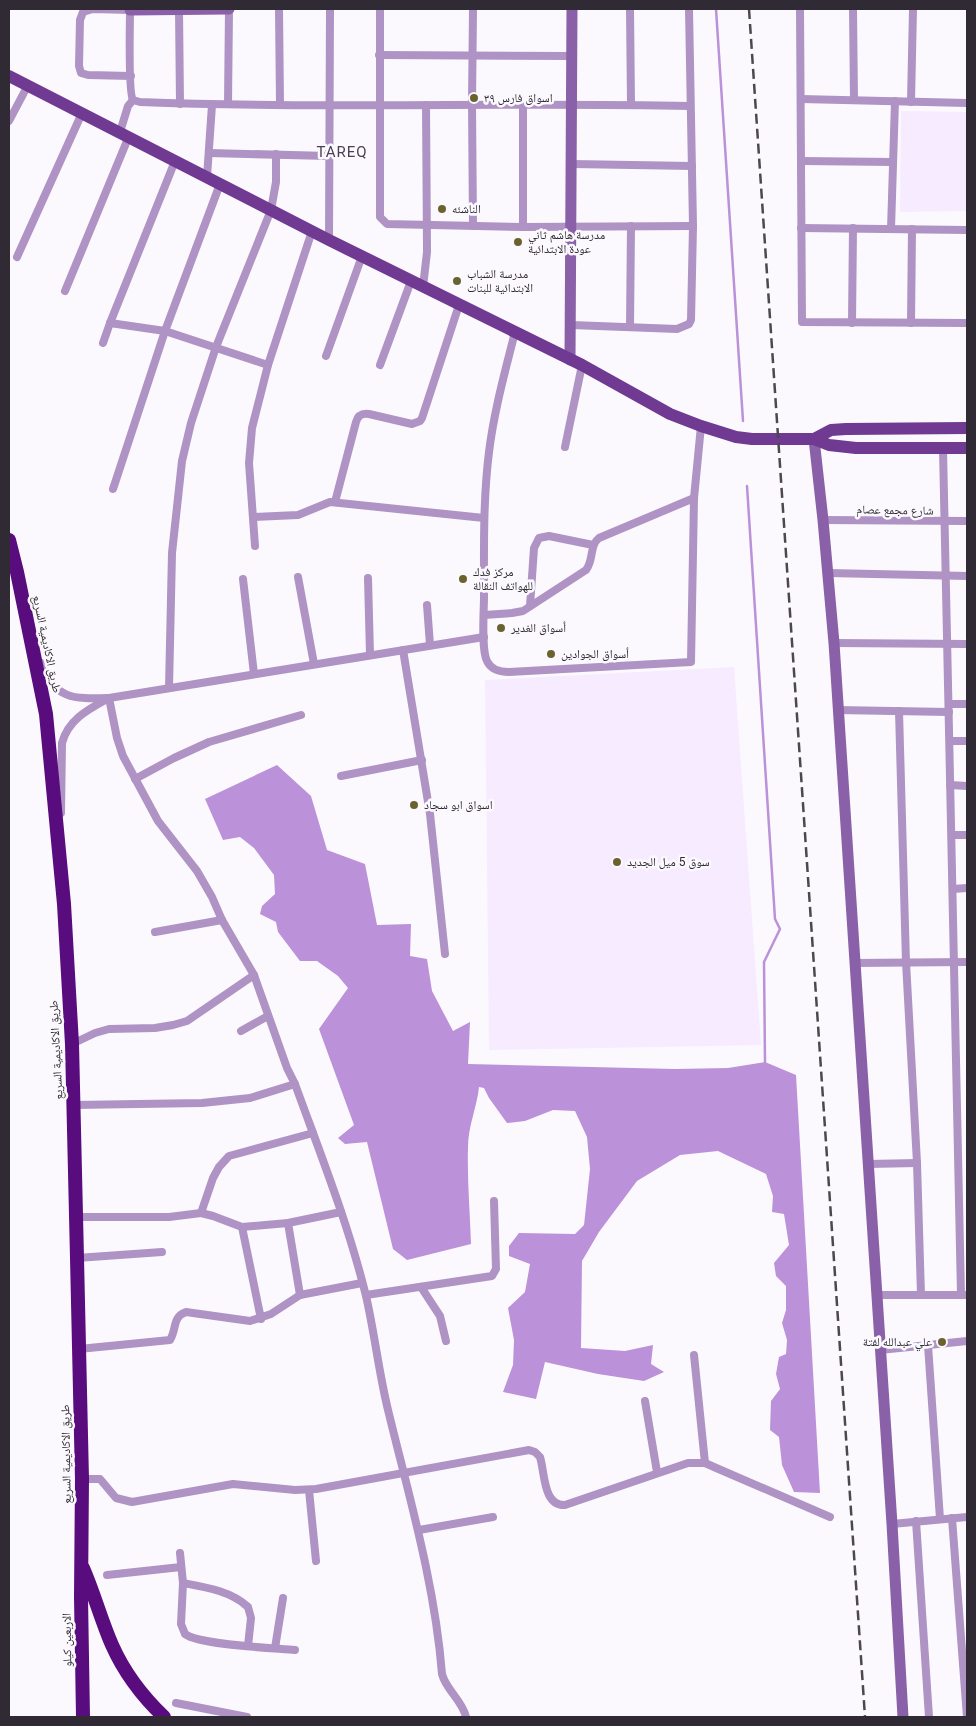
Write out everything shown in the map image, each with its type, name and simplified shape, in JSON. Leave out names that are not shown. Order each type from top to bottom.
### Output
[{"type":"highway","name":"طريق الاكاديمية السريع","points":[[9,540],[29,626],[46,714],[60,846],[74,1105],[82,1479],[81,1563]]},
{"type":"highway","name":"الاربعين كيلو","points":[[81,1563],[83,1717]]},
{"type":"highway","points":[[81,1563],[107,1633],[119,1659],[136,1685],[164,1717]]},
{"type":"main road","points":[[9,76],[329,240],[576,362],[670,414],[701,426],[752,439],[814,439],[829,445],[856,448],[967,448]]},
{"type":"main road","points":[[814,439],[831,430],[967,428]]},
{"type":"street","points":[[131,76],[84,75],[81,73],[79,66],[80,20],[84,12],[93,9],[229,9],[228,104]]},
{"type":"street","points":[[179,9],[180,104]]},
{"type":"street","points":[[279,9],[280,105]]},
{"type":"street","points":[[329,240],[330,9]]},
{"type":"street","points":[[380,9],[380,217],[387,224],[523,227],[693,226]]},
{"type":"street","points":[[473,9],[473,226]]},
{"type":"street","points":[[565,448],[576,362],[571,325],[572,9]]},
{"type":"street","points":[[630,9],[631,105]]},
{"type":"street","points":[[571,325],[676,329],[689,324],[692,312],[693,226],[689,9]]},
{"type":"street","points":[[800,9],[802,322],[967,323]]},
{"type":"street","points":[[853,9],[854,100]]},
{"type":"street","points":[[911,102],[914,9]]},
{"type":"street","points":[[130,10],[130,94],[133,100],[140,102],[212,105],[472,104],[690,106]]},
{"type":"street","points":[[380,55],[572,56]]},
{"type":"street","points":[[9,121],[28,85]]},
{"type":"street","points":[[801,99],[967,103]]},
{"type":"street","points":[[65,291],[125,134],[128,106],[133,100]]},
{"type":"street","points":[[891,229],[895,101]]},
{"type":"street","points":[[207,177],[212,105]]},
{"type":"street","points":[[423,287],[427,261],[426,105]]},
{"type":"street","points":[[523,105],[523,227]]},
{"type":"street","points":[[17,258],[82,113]]},
{"type":"street","points":[[209,153],[329,156]]},
{"type":"street","points":[[169,688],[172,553],[182,461],[191,423],[216,347],[270,210],[276,182],[276,154]]},
{"type":"street","points":[[103,343],[175,161]]},
{"type":"street","points":[[801,161],[893,162]]},
{"type":"street","points":[[572,164],[692,166]]},
{"type":"street","points":[[113,489],[165,331],[220,184]]},
{"type":"street","points":[[630,327],[631,226]]},
{"type":"street","points":[[801,228],[967,230]]},
{"type":"street","points":[[852,323],[853,228]]},
{"type":"street","points":[[911,323],[912,229]]},
{"type":"street","points":[[255,546],[249,463],[250,441],[268,365],[312,231]]},
{"type":"street","points":[[326,356],[362,256]]},
{"type":"street","points":[[380,365],[411,281]]},
{"type":"street","points":[[335,502],[359,416],[366,413],[412,424],[420,421],[422,418],[459,305]]},
{"type":"street","points":[[110,323],[165,331],[268,365]]},
{"type":"street","points":[[515,332],[493,423],[484,518],[484,636],[487,662],[492,668],[500,672],[691,662],[694,498],[701,426]]},
{"type":"street","points":[[814,439],[834,643],[892,1524],[902,1717]]},
{"type":"street","points":[[877,1296],[964,1295],[958,1125],[943,449]]},
{"type":"street","points":[[484,616],[518,613],[586,570],[591,564],[593,545],[600,538],[694,498]]},
{"type":"street","points":[[253,517],[298,514],[325,503],[335,502],[484,518]]},
{"type":"street","name":"شارع مجمع عصام","points":[[823,520],[967,521]]},
{"type":"street","points":[[530,606],[534,548],[539,538],[548,536],[593,545]]},
{"type":"street","points":[[828,574],[967,576]]},
{"type":"street","points":[[298,577],[314,664]]},
{"type":"street","points":[[368,578],[370,655]]},
{"type":"street","points":[[243,579],[254,674]]},
{"type":"street","points":[[427,605],[430,646]]},
{"type":"street","points":[[29,626],[45,674],[59,692],[75,698],[109,698],[484,636]]},
{"type":"street","points":[[834,643],[967,644]]},
{"type":"street","points":[[403,650],[430,814],[445,954]]},
{"type":"street","points":[[109,698],[117,738],[123,756],[135,779],[158,821],[197,871],[212,897],[222,920],[254,975],[341,1212],[366,1295],[388,1412],[419,1530],[434,1602],[442,1674],[446,1684],[460,1702],[466,1717]]},
{"type":"street","points":[[60,846],[62,743],[64,735],[74,720],[109,698]]},
{"type":"street","points":[[837,710],[899,711],[949,708],[967,704]]},
{"type":"street","points":[[899,711],[906,962],[917,1163],[921,1295]]},
{"type":"street","points":[[135,779],[209,742],[301,715]]},
{"type":"street","points":[[950,741],[967,741]]},
{"type":"street","points":[[341,776],[422,760]]},
{"type":"street","points":[[950,785],[967,786]]},
{"type":"street","points":[[952,835],[967,835]]},
{"type":"street","points":[[953,889],[967,888]]},
{"type":"street","points":[[155,932],[222,920]]},
{"type":"street","points":[[854,963],[967,962]]},
{"type":"street","points":[[72,1044],[95,1033],[109,1029],[155,1028],[173,1026],[187,1021],[254,975]]},
{"type":"street","points":[[241,1031],[268,1016]]},
{"type":"street","points":[[74,1105],[202,1103],[250,1098],[295,1084]]},
{"type":"street","points":[[958,1125],[967,1125]]},
{"type":"street","points":[[201,1214],[213,1178],[228,1156],[312,1133]]},
{"type":"street","points":[[868,1164],[917,1163]]},
{"type":"street","points":[[366,1295],[488,1278],[493,1275],[496,1269],[494,1201]]},
{"type":"street","points":[[76,1217],[169,1217],[201,1214],[213,1216],[242,1228],[288,1223],[341,1212]]},
{"type":"street","points":[[288,1223],[300,1295]]},
{"type":"street","points":[[242,1228],[261,1319]]},
{"type":"street","points":[[77,1258],[162,1252]]},
{"type":"street","points":[[79,1350],[170,1340],[177,1318],[186,1312],[239,1320],[261,1319],[300,1295],[362,1283]]},
{"type":"street","points":[[421,1287],[440,1316],[446,1342]]},
{"type":"street","points":[[880,1350],[967,1341]]},
{"type":"street","points":[[928,1345],[940,1519]]},
{"type":"street","points":[[694,1355],[705,1463]]},
{"type":"street","points":[[646,1400],[657,1472]]},
{"type":"street","points":[[82,1479],[100,1479],[116,1498],[132,1502],[233,1484],[309,1490],[532,1451],[540,1457],[550,1498],[554,1503],[561,1505],[657,1472],[688,1463],[705,1463],[830,1517]]},
{"type":"street","points":[[309,1490],[316,1562]]},
{"type":"street","points":[[419,1530],[493,1517]]},
{"type":"street","points":[[892,1524],[967,1517]]},
{"type":"street","points":[[952,1518],[967,1717]]},
{"type":"street","points":[[916,1522],[929,1717]]},
{"type":"street","points":[[180,1553],[184,1583],[180,1624],[185,1634],[195,1639],[295,1650]]},
{"type":"street","points":[[106,1575],[181,1567]]},
{"type":"street","points":[[184,1583],[203,1586],[224,1593],[248,1607],[251,1618],[248,1646]]},
{"type":"street","points":[[275,1648],[283,1598]]},
{"type":"street","points":[[176,1703],[247,1717]]},
{"type":"shaded area","points":[[901,111],[967,112],[967,211],[900,212]]},
{"type":"shaded area","name":"سوق 5 ميل الجديد","points":[[734,667],[761,1045],[489,1050],[485,680]]},
{"type":"shaded area","points":[[277,765],[311,796],[327,850],[365,864],[377,925],[411,924],[410,956],[427,959],[432,991],[453,1031],[470,1022],[468,1064],[675,1069],[728,1068],[765,1062],[796,1075],[820,1493],[794,1492],[782,1465],[779,1437],[770,1430],[771,1401],[780,1389],[776,1374],[779,1357],[786,1354],[787,1340],[782,1323],[786,1310],[786,1286],[776,1276],[774,1263],[789,1245],[784,1214],[772,1212],[773,1196],[766,1174],[718,1151],[680,1155],[637,1181],[599,1232],[582,1261],[581,1348],[625,1351],[653,1345],[651,1364],[664,1372],[644,1381],[598,1374],[545,1362],[536,1399],[503,1392],[513,1365],[514,1340],[508,1308],[525,1292],[530,1264],[509,1256],[509,1246],[519,1233],[575,1234],[584,1225],[590,1169],[587,1137],[575,1111],[553,1110],[525,1121],[507,1123],[484,1088],[479,1087],[468,1139],[471,1244],[407,1260],[393,1249],[367,1142],[345,1144],[338,1138],[354,1125],[319,1029],[348,988],[338,976],[317,961],[300,961],[278,932],[276,922],[260,914],[262,906],[275,894],[274,875],[254,848],[240,837],[223,840],[205,799]]},
{"type":"waterway","points":[[716,9],[743,421]]},
{"type":"waterway","points":[[747,486],[775,919],[780,929],[764,962],[765,1062]]},
{"type":"railway","points":[[749,9],[865,1717]]},
{"type":"place","name":"اسواق فارس ٣٩","points":[[474,98]]},
{"type":"place","name":"الناشئه","points":[[442,209]]},
{"type":"place","name":"مدرسة هاشم ثاني عودة الابتدائية","points":[[518,242]]},
{"type":"place","name":"مدرسة الشباب الابتدائية للبنات","points":[[457,281]]},
{"type":"place","name":"مركز فدك للهواتف النقالة","points":[[463,579]]},
{"type":"place","name":"أسواق الغدير","points":[[501,628]]},
{"type":"place","name":"أسواق الجوادين","points":[[551,654]]},
{"type":"place","name":"اسواق ابو سجاد","points":[[414,805]]},
{"type":"place","name":"سوق 5 ميل الجديد","points":[[617,862]]},
{"type":"place","name":"علي عبدالله لفتة","points":[[942,1342]]},
{"type":"district","name":"TAREQ","points":[[342,152]]}]
